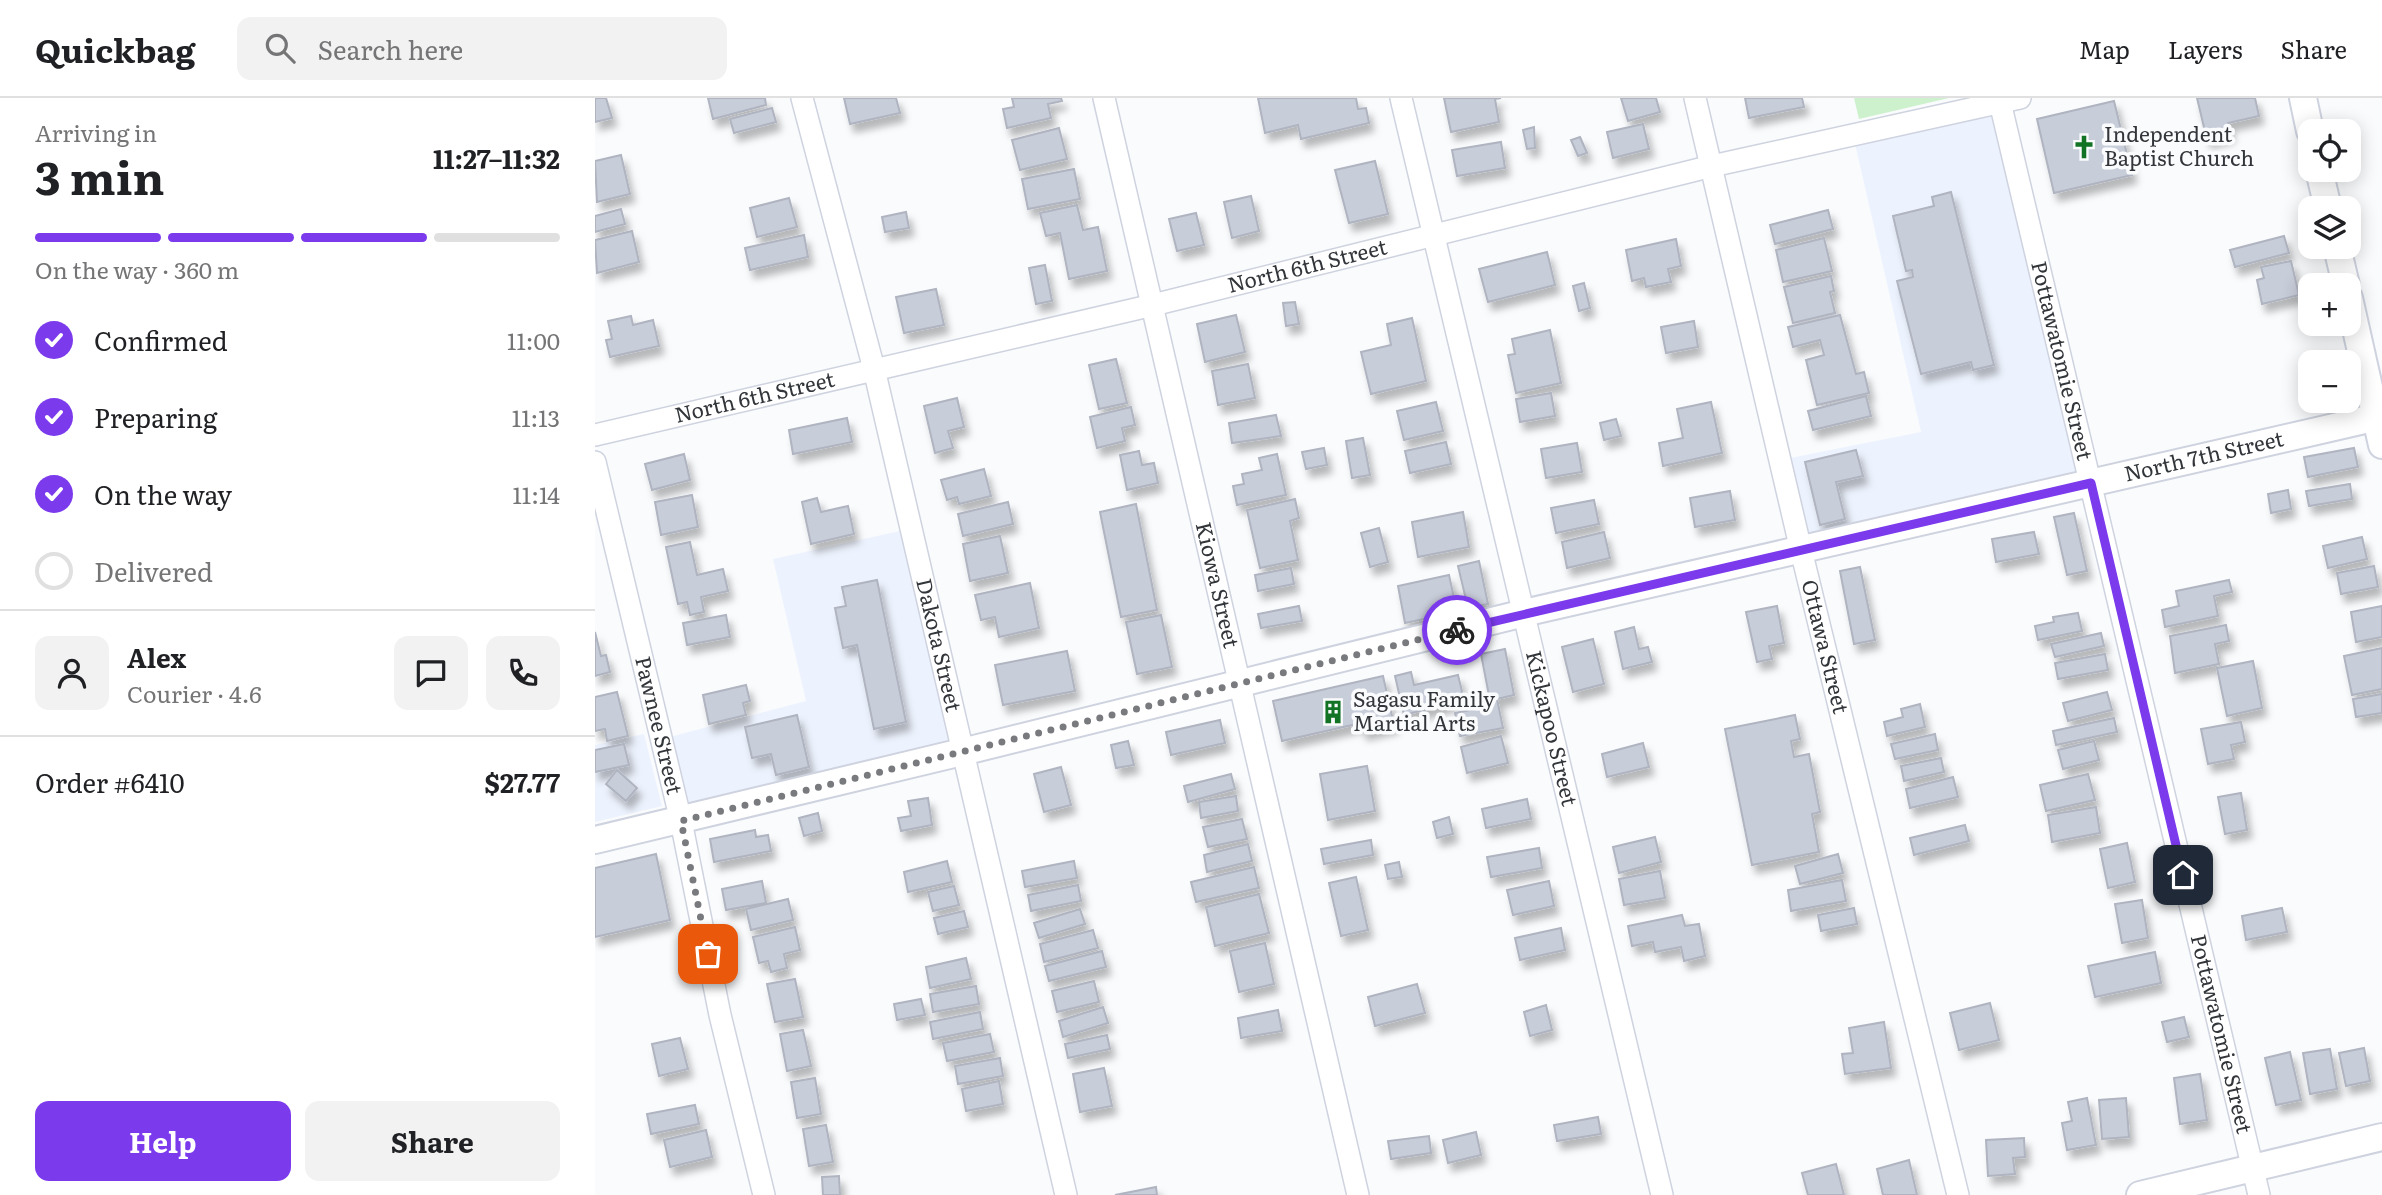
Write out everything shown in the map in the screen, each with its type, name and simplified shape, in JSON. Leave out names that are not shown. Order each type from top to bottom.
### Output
[{"type":"street","name":"Dakota Street","points":[[802,98],[873,369],[1066,1195]]},
{"type":"street","name":"Kiowa Street","points":[[1104,98],[1358,1195]]},
{"type":"street","name":"Kickapoo Street","points":[[1401,98],[1662,1195]]},
{"type":"street","name":"Ottawa Street","points":[[1695,98],[1801,550],[1958,1195]]},
{"type":"street","points":[[2303,98],[2307,119]]},
{"type":"street","name":"North 6th Street","points":[[595,435],[1153,305],[1711,166],[2007,100]]},
{"type":"street","name":"Pottawatomie Street","points":[[2007,100],[2091,483],[2259,1195]]},
{"type":"street","points":[[2359,336],[2379,416],[2382,445]]},
{"type":"street","name":"North 7th Street","points":[[595,840],[1524,613],[2379,416]]},
{"type":"street","name":"Pawnee Street","points":[[595,462],[681,821],[720,1015],[764,1195]]},
{"type":"street","points":[[2140,1195],[2382,1137]]},
{"type":"shaded area","points":[[2001,103],[2091,483],[1801,550],[1780,460],[1921,432],[1853,135]]},
{"type":"shaded area","points":[[909,529],[962,752],[681,821],[662,739],[806,701],[773,559]]},
{"type":"shaded area","points":[[644,734],[662,806],[595,822],[595,745]]},
{"type":"green space","points":[[1854,98],[1949,98],[1859,119]]},
{"type":"building","points":[[595,98],[606,98],[612,118],[595,122]]},
{"type":"building","points":[[708,98],[765,98],[766,105],[713,119]]},
{"type":"building","points":[[844,98],[896,98],[900,113],[850,124]]},
{"type":"building","points":[[1012,98],[1061,98],[1062,101],[1048,104],[1051,118],[1007,128],[1003,109],[1014,107]]},
{"type":"building","points":[[1258,98],[1356,98],[1358,109],[1366,108],[1369,123],[1301,139],[1298,125],[1265,133]]},
{"type":"building","points":[[1444,98],[1501,98],[1495,99],[1499,122],[1451,132]]},
{"type":"building","points":[[1621,98],[1656,98],[1660,112],[1628,121]]},
{"type":"building","points":[[1745,98],[1802,98],[1804,107],[1749,118]]},
{"type":"building","points":[[2197,98],[2255,98],[2259,116],[2228,123],[2230,134],[2207,140]]},
{"type":"building","name":"Independent Baptist Church","points":[[2114,101],[2132,175],[2054,193],[2037,119]]},
{"type":"building","points":[[772,108],[776,122],[734,133],[730,119]]},
{"type":"building","points":[[1643,124],[1649,149],[1613,158],[1607,132]]},
{"type":"building","points":[[1534,127],[1535,148],[1527,149],[1523,130]]},
{"type":"building","points":[[1059,128],[1067,159],[1020,170],[1012,140]]},
{"type":"building","points":[[1580,137],[1587,153],[1578,156],[1571,140]]},
{"type":"building","points":[[1501,142],[1505,168],[1457,176],[1452,150]]},
{"type":"building","points":[[621,155],[630,194],[597,202],[595,161]]},
{"type":"building","points":[[1375,161],[1388,214],[1349,223],[1335,170]]},
{"type":"building","points":[[1074,169],[1080,199],[1028,209],[1022,179]]},
{"type":"building","points":[[1951,192],[1994,365],[1973,370],[1971,362],[1921,374],[1897,281],[1913,277],[1912,270],[1906,271],[1893,216],[1934,206],[1932,197]]},
{"type":"building","points":[[1251,196],[1259,231],[1232,238],[1224,202]]},
{"type":"building","points":[[789,198],[797,227],[757,237],[750,208]]},
{"type":"building","points":[[1077,205],[1083,230],[1098,227],[1107,271],[1069,279],[1060,233],[1046,236],[1040,213]]},
{"type":"building","points":[[621,209],[625,224],[595,232],[595,216]]},
{"type":"building","points":[[1828,210],[1833,229],[1775,244],[1770,225]]},
{"type":"building","points":[[906,212],[909,228],[885,232],[882,217]]},
{"type":"building","points":[[1196,213],[1204,245],[1177,251],[1169,219]]},
{"type":"building","points":[[632,231],[639,262],[597,273],[595,240]]},
{"type":"building","points":[[804,235],[808,257],[750,270],[745,248]]},
{"type":"building","points":[[2284,236],[2289,253],[2235,267],[2230,250]]},
{"type":"building","points":[[1824,238],[1832,271],[1783,282],[1776,250]]},
{"type":"building","points":[[1676,239],[1681,266],[1668,269],[1671,282],[1646,287],[1644,278],[1632,281],[1626,250]]},
{"type":"building","points":[[1547,252],[1555,285],[1488,302],[1479,269]]},
{"type":"building","points":[[2291,261],[2298,295],[2262,304],[2257,280],[2264,278],[2261,267]]},
{"type":"building","points":[[1045,265],[1052,301],[1036,304],[1029,268]]},
{"type":"building","points":[[1831,276],[1834,291],[1830,292],[1835,313],[1793,323],[1784,287]]},
{"type":"building","points":[[1584,283],[1590,308],[1579,311],[1573,286]]},
{"type":"building","points":[[936,289],[944,325],[904,333],[896,297]]},
{"type":"building","points":[[1295,302],[1299,324],[1286,326],[1283,303]]},
{"type":"building","points":[[1236,315],[1245,352],[1205,362],[1197,324]]},
{"type":"building","points":[[1840,315],[1856,374],[1864,372],[1869,393],[1817,405],[1806,360],[1824,355],[1820,340],[1793,347],[1788,327]]},
{"type":"building","points":[[631,316],[633,325],[653,320],[659,346],[610,357],[606,340],[612,339],[608,321]]},
{"type":"building","points":[[1412,318],[1426,381],[1371,394],[1361,352],[1391,345],[1387,324]]},
{"type":"building","points":[[1694,321],[1698,347],[1666,353],[1661,327]]},
{"type":"building","points":[[1550,330],[1561,383],[1516,393],[1508,355],[1515,354],[1512,339]]},
{"type":"building","points":[[1116,359],[1127,403],[1099,409],[1089,365]]},
{"type":"building","points":[[1248,364],[1255,398],[1218,405],[1212,371]]},
{"type":"building","points":[[1551,393],[1555,416],[1520,422],[1516,399]]},
{"type":"building","points":[[1866,396],[1871,416],[1813,430],[1808,411]]},
{"type":"building","points":[[957,398],[964,427],[948,431],[953,448],[935,453],[924,406]]},
{"type":"building","points":[[1436,402],[1443,431],[1404,440],[1397,411]]},
{"type":"building","points":[[1711,402],[1722,453],[1663,466],[1659,443],[1683,438],[1677,409]]},
{"type":"building","points":[[1131,407],[1135,425],[1122,428],[1125,441],[1097,448],[1090,417]]},
{"type":"building","points":[[1276,415],[1281,436],[1232,443],[1229,423]]},
{"type":"building","points":[[847,418],[852,442],[793,454],[789,430]]},
{"type":"building","points":[[1616,419],[1621,436],[1604,440],[1600,423]]},
{"type":"building","points":[[1363,438],[1370,475],[1352,478],[1346,441]]},
{"type":"building","points":[[1446,442],[1451,464],[1410,473],[1405,451]]},
{"type":"building","points":[[1577,443],[1582,472],[1546,478],[1541,449]]},
{"type":"building","points":[[1324,448],[1327,465],[1306,469],[1302,452]]},
{"type":"building","points":[[2354,448],[2358,467],[2308,477],[2304,457]]},
{"type":"building","points":[[1856,450],[1863,476],[1836,482],[1845,519],[1820,525],[1805,462]]},
{"type":"building","points":[[1139,451],[1142,465],[1154,463],[1158,483],[1127,490],[1120,455]]},
{"type":"building","points":[[684,454],[690,480],[652,490],[645,464]]},
{"type":"building","points":[[1277,454],[1286,495],[1237,505],[1233,486],[1244,484],[1242,474],[1262,470],[1259,458]]},
{"type":"building","points":[[984,469],[991,496],[959,504],[957,497],[947,500],[941,480]]},
{"type":"building","points":[[2350,484],[2352,499],[2309,506],[2306,491]]},
{"type":"building","points":[[2288,490],[2291,509],[2271,513],[2268,494]]},
{"type":"building","points":[[1730,491],[1735,520],[1695,527],[1690,498]]},
{"type":"building","points":[[692,495],[698,527],[661,535],[655,502]]},
{"type":"building","points":[[817,498],[821,512],[848,506],[854,534],[811,544],[802,502]]},
{"type":"building","points":[[1295,499],[1299,518],[1290,521],[1298,560],[1260,568],[1247,510]]},
{"type":"building","points":[[1594,500],[1599,524],[1556,533],[1551,508]]},
{"type":"building","points":[[1008,502],[1013,524],[963,536],[958,514]]},
{"type":"building","points":[[1136,504],[1157,610],[1121,617],[1100,512]]},
{"type":"building","points":[[1463,512],[1469,547],[1418,557],[1412,522]]},
{"type":"building","points":[[2074,513],[2087,571],[2067,575],[2054,517]]},
{"type":"building","points":[[1379,528],[1388,562],[1370,567],[1361,533]]},
{"type":"building","points":[[1604,532],[1610,558],[1567,568],[1562,542]]},
{"type":"building","points":[[2034,532],[2039,554],[1996,562],[1992,539]]},
{"type":"building","points":[[1000,536],[1008,573],[970,581],[963,544]]},
{"type":"building","points":[[2362,537],[2367,559],[2328,568],[2323,546]]},
{"type":"building","points":[[690,542],[697,575],[723,569],[728,591],[701,597],[704,612],[690,615],[687,602],[678,604],[666,547]]},
{"type":"building","points":[[1479,561],[1488,604],[1468,608],[1458,566]]},
{"type":"building","points":[[2374,566],[2378,587],[2341,594],[2337,573]]},
{"type":"building","points":[[1860,567],[1875,640],[1854,644],[1840,571]]},
{"type":"building","points":[[1291,568],[1294,584],[1258,591],[1255,575]]},
{"type":"building","points":[[1449,575],[1457,612],[1405,623],[1398,586]]},
{"type":"building","points":[[877,580],[906,722],[874,729],[857,645],[843,648],[835,608],[846,606],[842,587]]},
{"type":"building","points":[[2229,580],[2232,592],[2214,596],[2218,616],[2165,627],[2162,610],[2179,606],[2176,591]]},
{"type":"building","points":[[1030,583],[1039,628],[999,637],[995,617],[981,620],[975,595]]},
{"type":"building","points":[[1299,606],[1302,621],[1261,628],[1258,614]]},
{"type":"building","points":[[1777,606],[1784,643],[1769,646],[1772,659],[1757,662],[1746,612]]},
{"type":"building","points":[[2382,606],[2382,637],[2356,642],[2351,612]]},
{"type":"building","points":[[2078,613],[2082,631],[2038,640],[2035,626],[2054,622],[2053,617]]},
{"type":"building","points":[[726,615],[730,637],[687,645],[683,623]]},
{"type":"building","points":[[1161,615],[1172,667],[1137,674],[1126,622]]},
{"type":"building","points":[[2226,625],[2229,641],[2215,644],[2219,664],[2175,673],[2170,636]]},
{"type":"building","points":[[1634,627],[1639,649],[1648,647],[1652,662],[1623,669],[1615,632]]},
{"type":"building","points":[[595,632],[601,656],[606,655],[610,672],[595,676]]},
{"type":"building","points":[[2101,633],[2104,646],[2055,657],[2051,644]]},
{"type":"building","points":[[1593,639],[1604,684],[1573,692],[1562,647]]},
{"type":"building","points":[[2382,648],[2382,689],[2352,695],[2344,656]]},
{"type":"building","points":[[1505,649],[1514,695],[1497,699],[1503,728],[1460,736],[1455,713],[1491,706],[1481,654]]},
{"type":"building","points":[[1067,651],[1075,691],[1003,705],[995,665]]},
{"type":"building","points":[[2105,654],[2108,670],[2058,679],[2055,663]]},
{"type":"building","points":[[2253,661],[2262,708],[2227,716],[2217,668]]},
{"type":"building","points":[[1411,672],[1414,685],[1458,675],[1464,700],[1404,715],[1395,676]]},
{"type":"building","name":"Sagasu Family Martial Arts","points":[[1383,676],[1394,725],[1363,732],[1361,723],[1282,741],[1273,701]]},
{"type":"building","points":[[746,685],[750,701],[743,703],[746,715],[709,724],[703,695]]},
{"type":"building","points":[[617,692],[628,736],[607,741],[605,729],[595,731],[595,697]]},
{"type":"building","points":[[2107,692],[2112,710],[2068,721],[2063,703]]},
{"type":"building","points":[[2382,694],[2382,713],[2356,717],[2353,699]]},
{"type":"building","points":[[1920,704],[1925,727],[1887,736],[1884,722],[1903,717],[1901,709]]},
{"type":"building","points":[[797,715],[809,767],[776,775],[771,754],[752,758],[745,727]]},
{"type":"building","points":[[1795,715],[1800,739],[1791,741],[1794,757],[1809,754],[1820,812],[1812,814],[1819,852],[1752,865],[1725,729]]},
{"type":"building","points":[[2114,718],[2117,732],[2056,745],[2053,731]]},
{"type":"building","points":[[1220,720],[1225,743],[1171,755],[1166,732]]},
{"type":"building","points":[[2241,722],[2245,742],[2231,745],[2234,759],[2208,764],[2201,729]]},
{"type":"building","points":[[1935,734],[1938,750],[1895,759],[1891,744]]},
{"type":"building","points":[[1501,736],[1508,763],[1467,773],[1461,747]]},
{"type":"building","points":[[1128,741],[1134,765],[1116,768],[1111,745]]},
{"type":"building","points":[[2094,741],[2099,760],[2063,769],[2058,750]]},
{"type":"building","points":[[1643,743],[1649,767],[1607,777],[1602,754]]},
{"type":"building","points":[[624,744],[629,765],[595,772],[595,750]]},
{"type":"building","points":[[1941,758],[1944,772],[1904,781],[1901,766]]},
{"type":"building","points":[[1367,766],[1375,811],[1328,820],[1320,774]]},
{"type":"building","points":[[1061,767],[1071,805],[1044,812],[1034,774]]},
{"type":"building","points":[[617,770],[637,788],[626,801],[606,784]]},
{"type":"building","points":[[1231,774],[1235,789],[1188,802],[1184,786]]},
{"type":"building","points":[[2088,774],[2095,800],[2046,811],[2040,785]]},
{"type":"building","points":[[1953,777],[1958,797],[1910,808],[1906,789]]},
{"type":"building","points":[[2241,793],[2247,830],[2225,834],[2218,797]]},
{"type":"building","points":[[1236,796],[1238,811],[1201,818],[1199,802]]},
{"type":"building","points":[[928,798],[932,825],[901,831],[898,818],[911,816],[908,801]]},
{"type":"building","points":[[1527,799],[1531,819],[1486,828],[1482,809]]},
{"type":"building","points":[[2096,807],[2100,833],[2052,842],[2048,815]]},
{"type":"building","points":[[818,813],[822,831],[804,836],[799,818]]},
{"type":"building","points":[[1449,817],[1453,834],[1437,838],[1433,822]]},
{"type":"building","points":[[1242,819],[1247,839],[1208,847],[1203,827]]},
{"type":"building","points":[[1965,825],[1969,841],[1914,855],[1910,838]]},
{"type":"building","points":[[755,830],[756,837],[768,835],[771,851],[714,862],[710,839]]},
{"type":"building","points":[[1655,837],[1661,862],[1619,873],[1613,847]]},
{"type":"building","points":[[1371,840],[1373,855],[1324,864],[1321,849]]},
{"type":"building","points":[[2127,843],[2135,882],[2108,888],[2100,849]]},
{"type":"building","points":[[1248,844],[1252,861],[1207,872],[1204,855]]},
{"type":"building","points":[[1539,848],[1542,868],[1491,877],[1487,857]]},
{"type":"building","points":[[656,854],[670,920],[595,937],[595,868]]},
{"type":"building","points":[[1838,854],[1843,873],[1800,884],[1795,866]]},
{"type":"building","points":[[947,861],[952,882],[908,892],[904,872]]},
{"type":"building","points":[[1074,861],[1077,878],[1025,887],[1022,871]]},
{"type":"building","points":[[1399,862],[1402,877],[1388,879],[1385,865]]},
{"type":"building","points":[[1254,867],[1259,888],[1196,902],[1191,882]]},
{"type":"building","points":[[1660,871],[1665,898],[1624,905],[1619,879]]},
{"type":"building","points":[[1356,877],[1368,930],[1341,936],[1329,883]]},
{"type":"building","points":[[1842,880],[1846,901],[1791,911],[1788,890]]},
{"type":"building","points":[[762,881],[766,903],[726,910],[722,889]]},
{"type":"building","points":[[1549,881],[1554,906],[1513,915],[1507,890]]},
{"type":"building","points":[[1078,885],[1081,901],[1031,911],[1028,895]]},
{"type":"building","points":[[954,886],[959,905],[933,911],[928,892]]},
{"type":"building","points":[[1259,894],[1269,933],[1215,946],[1206,907]]},
{"type":"building","points":[[788,899],[793,920],[751,930],[746,909]]},
{"type":"building","points":[[2142,900],[2148,938],[2122,943],[2115,904]]},
{"type":"building","points":[[1854,908],[1857,924],[1821,931],[1818,915]]},
{"type":"building","points":[[2282,908],[2287,932],[2246,940],[2242,916]]},
{"type":"building","points":[[1080,909],[1085,924],[1039,938],[1034,923]]},
{"type":"building","points":[[964,911],[968,927],[938,934],[934,918]]},
{"type":"building","points":[[1682,915],[1685,926],[1699,924],[1705,956],[1684,961],[1681,947],[1655,952],[1653,942],[1632,946],[1628,926]]},
{"type":"building","points":[[795,927],[800,950],[784,954],[787,968],[771,972],[768,961],[759,963],[753,937]]},
{"type":"building","points":[[1561,928],[1565,950],[1520,960],[1515,938]]},
{"type":"building","points":[[1093,930],[1098,948],[1044,962],[1040,944]]},
{"type":"building","points":[[1265,943],[1274,984],[1239,992],[1230,951]]},
{"type":"building","points":[[1102,951],[1106,967],[1049,981],[1045,966]]},
{"type":"building","points":[[2155,952],[2161,983],[2095,997],[2088,966]]},
{"type":"building","points":[[966,958],[971,979],[930,988],[926,967]]},
{"type":"building","points":[[795,979],[803,1017],[775,1022],[767,984]]},
{"type":"building","points":[[1094,981],[1099,1002],[1057,1012],[1052,991]]},
{"type":"building","points":[[1417,984],[1425,1013],[1375,1026],[1368,997]]},
{"type":"building","points":[[976,986],[979,1004],[933,1012],[930,994]]},
{"type":"building","points":[[921,999],[925,1015],[897,1020],[894,1004]]},
{"type":"building","points":[[1990,1003],[1999,1040],[1959,1050],[1950,1013]]},
{"type":"building","points":[[1546,1005],[1552,1030],[1530,1036],[1524,1012]]},
{"type":"building","points":[[1103,1007],[1108,1023],[1063,1037],[1059,1021]]},
{"type":"building","points":[[1278,1010],[1282,1031],[1241,1038],[1238,1018]]},
{"type":"building","points":[[980,1012],[983,1029],[933,1039],[930,1022]]},
{"type":"building","points":[[2184,1017],[2189,1037],[2167,1042],[2162,1022]]},
{"type":"building","points":[[1884,1022],[1891,1068],[1845,1074],[1842,1054],[1853,1053],[1849,1028]]},
{"type":"building","points":[[803,1030],[811,1066],[787,1071],[780,1034]]},
{"type":"building","points":[[990,1034],[994,1052],[947,1061],[943,1043]]},
{"type":"building","points":[[1107,1035],[1110,1049],[1068,1058],[1065,1044]]},
{"type":"building","points":[[680,1038],[688,1069],[659,1076],[652,1044]]},
{"type":"building","points":[[2364,1048],[2370,1081],[2346,1086],[2339,1053]]},
{"type":"building","points":[[2330,1049],[2337,1089],[2310,1094],[2303,1053]]},
{"type":"building","points":[[2290,1052],[2301,1100],[2276,1105],[2265,1058]]},
{"type":"building","points":[[1000,1058],[1003,1076],[958,1084],[955,1066]]},
{"type":"building","points":[[1104,1068],[1112,1106],[1080,1112],[1073,1074]]},
{"type":"building","points":[[2200,1074],[2207,1120],[2180,1124],[2174,1078]]},
{"type":"building","points":[[815,1078],[821,1114],[797,1118],[791,1082]]},
{"type":"building","points":[[999,1081],[1003,1104],[966,1111],[962,1089]]},
{"type":"building","points":[[2087,1098],[2096,1145],[2067,1150],[2062,1123],[2072,1121],[2068,1102]]},
{"type":"building","points":[[2126,1098],[2129,1137],[2102,1139],[2099,1100]]},
{"type":"building","points":[[695,1105],[699,1124],[651,1134],[647,1114]]},
{"type":"building","points":[[1598,1117],[1601,1134],[1557,1141],[1554,1125]]},
{"type":"building","points":[[826,1125],[833,1162],[809,1166],[803,1129]]},
{"type":"building","points":[[706,1130],[712,1157],[670,1167],[664,1140]]},
{"type":"building","points":[[1476,1132],[1481,1155],[1448,1163],[1443,1140]]},
{"type":"building","points":[[1429,1136],[1431,1153],[1391,1159],[1388,1141]]},
{"type":"building","points":[[2024,1138],[2025,1157],[2013,1158],[2015,1174],[1988,1176],[1986,1140]]},
{"type":"building","points":[[1909,1160],[1917,1195],[1883,1195],[1877,1169]]},
{"type":"building","points":[[1836,1164],[1844,1195],[1808,1195],[1802,1173]]},
{"type":"building","points":[[839,1176],[840,1195],[823,1195],[822,1177]]},
{"type":"building","points":[[1156,1187],[1157,1195],[1115,1195]]},
{"type":"way so far","points":[[708,954],[681,821],[1457,630]]},
{"type":"place","name":"Independent Baptist Church","points":[[2084,147]]},
{"type":"place","name":"Sagasu Family Martial Arts","points":[[1333,712]]},
{"type":"route","points":[[1457,630],[2091,483],[2183,875]]}]
